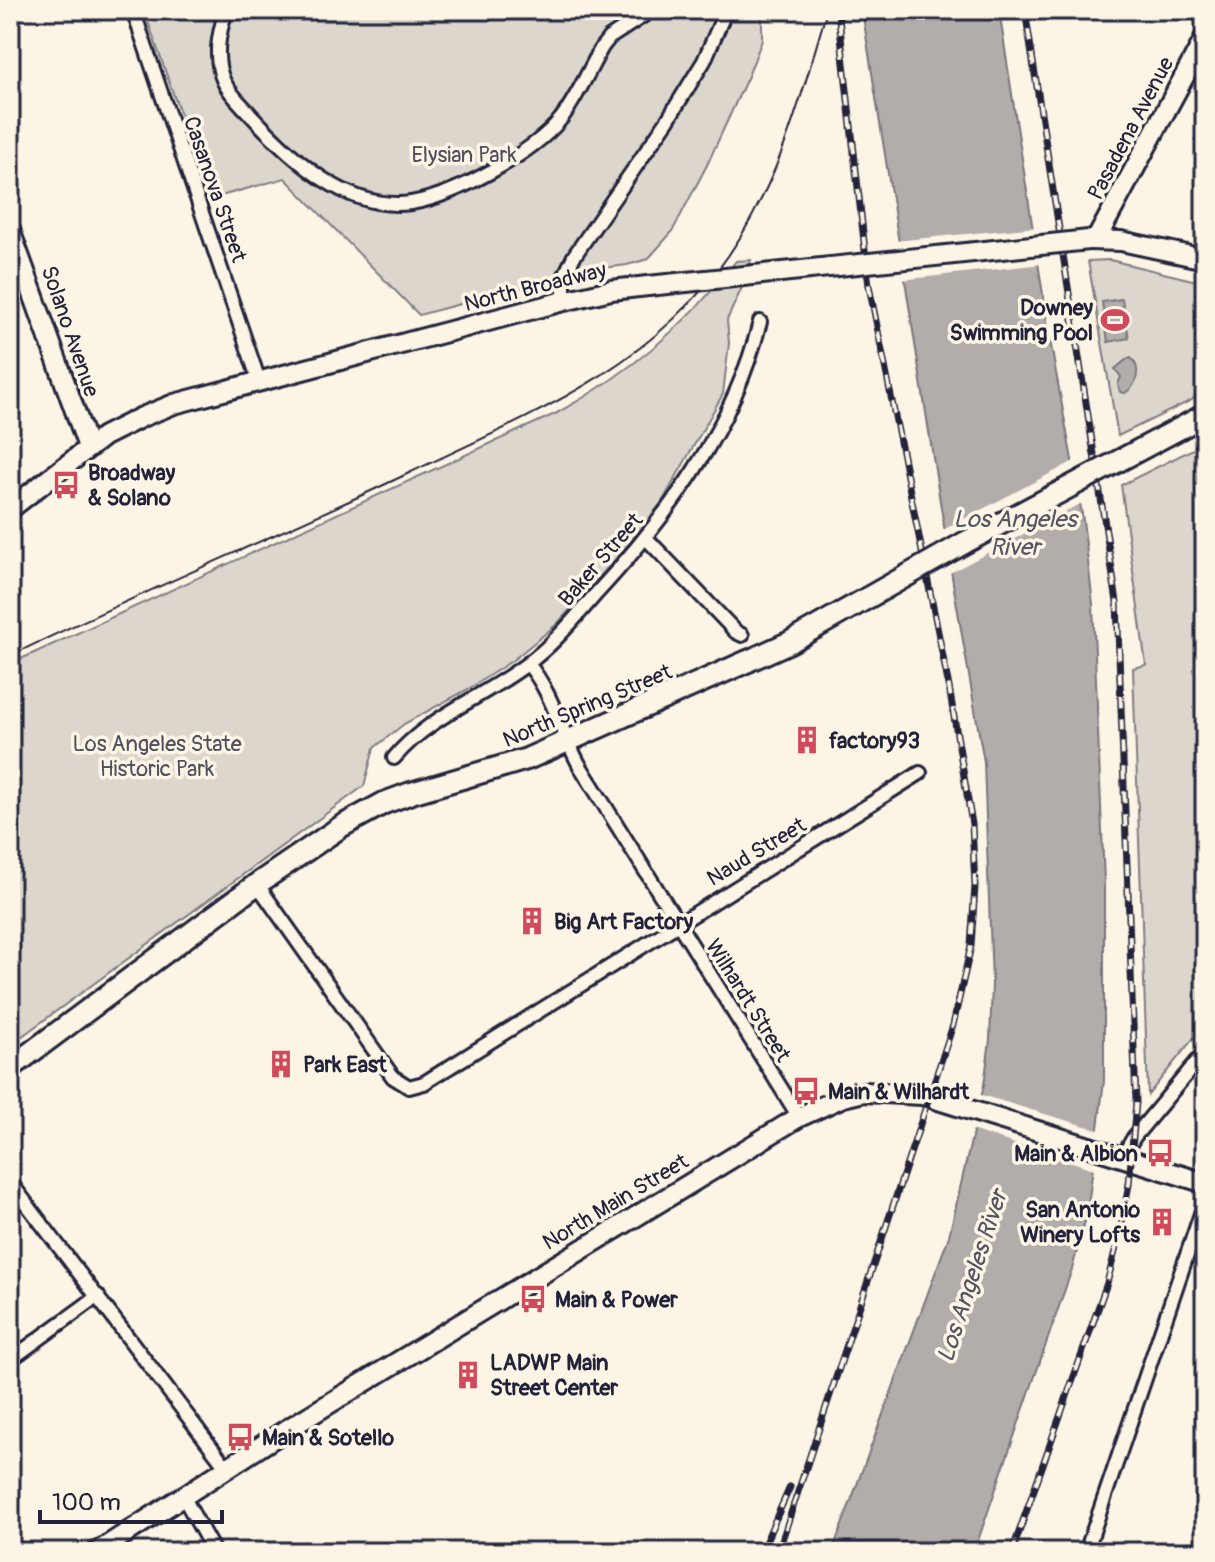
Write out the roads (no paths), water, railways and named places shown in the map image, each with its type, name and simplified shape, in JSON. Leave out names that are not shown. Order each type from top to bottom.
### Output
[{"type":"main road","name":"Pasadena Avenue","points":[[1092,240],[1205,38]]},
{"type":"main road","name":"Solano Avenue","points":[[10,230],[88,447]]},
{"type":"main road","name":"North Broadway","points":[[10,509],[88,447],[122,426],[174,404],[611,290],[1092,240],[1153,247],[1205,259]]},
{"type":"main road","name":"North Spring Street","points":[[10,1068],[257,884],[318,841],[384,803],[509,765],[790,642],[966,542],[1205,415]]},
{"type":"main road","name":"North Main Street","points":[[97,1552],[227,1468],[799,1117],[843,1097],[864,1092],[908,1093],[942,1101],[1205,1183]]},
{"type":"street","name":"Casanova Street","points":[[133,10],[259,381]]},
{"type":"street","points":[[226,10],[218,41],[218,57],[225,83],[235,97],[271,136],[306,166],[344,191],[386,203],[412,202],[442,194],[538,143],[562,119],[609,38],[652,10]]},
{"type":"street","points":[[564,301],[564,277],[574,256],[667,121],[704,61],[726,10]]},
{"type":"street","name":"Baker Street","points":[[394,758],[421,731],[528,664],[553,642],[647,539],[712,442],[748,369],[760,322]]},
{"type":"street","points":[[647,539],[742,635]]},
{"type":"street","name":"Wilhardt Street","points":[[528,664],[537,674],[566,741],[799,1117]]},
{"type":"street","name":"Naud Street","points":[[257,884],[393,1077],[409,1087],[424,1083],[920,773]]},
{"type":"street","points":[[1118,1157],[1205,1052]]},
{"type":"street","points":[[10,1182],[227,1468]]},
{"type":"street","points":[[1086,1552],[1205,1202]]},
{"type":"street","points":[[10,1360],[98,1296]]},
{"type":"street","points":[[183,1496],[214,1552]]},
{"type":"water","name":"Los Angeles River","points":[[862,10],[999,10],[1050,340],[1083,520],[1093,604],[1104,882],[1104,1081],[1087,1214],[1072,1269],[974,1552],[832,1552],[949,1236],[984,1085],[990,1040],[992,983],[984,762]]},
{"type":"water","name":"Downey Swimming Pool","points":[[1122,299],[1129,338],[1108,342],[1102,302]]},
{"type":"water","name":"Downey Swimming Pool","points":[[1131,358],[1137,372],[1135,381],[1125,393],[1120,392],[1118,384],[1121,377],[1115,369]]},
{"type":"tram line","points":[[10,656],[496,432],[583,386],[624,360],[662,330],[697,296],[728,256],[761,199],[787,137],[827,10]]},
{"type":"railway","points":[[778,1552],[953,1025],[971,946],[975,886],[972,824],[949,687],[869,286],[838,10]]},
{"type":"railway","points":[[1012,1552],[1107,1283],[1129,1184],[1136,1102],[1117,602],[1025,10]]},
{"type":"railway","points":[[761,1552],[790,1487]]},
{"type":"place","name":"Downey Swimming Pool","points":[[1115,320]]},
{"type":"place","name":"Broadway & Solano","points":[[66,485]]},
{"type":"place","name":"factory93","points":[[807,740]]},
{"type":"place","name":"Big Art Factory","points":[[532,921]]},
{"type":"place","name":"Park East","points":[[281,1064]]},
{"type":"place","name":"Main & Wilhardt","points":[[806,1091]]},
{"type":"place","name":"Main & Albion","points":[[1160,1153]]},
{"type":"place","name":"San Antonio Winery Lofts","points":[[1162,1222]]},
{"type":"place","name":"Main & Power","points":[[533,1299]]},
{"type":"place","name":"LADWP Main Street Center","points":[[468,1375]]},
{"type":"place","name":"Main & Sotello","points":[[240,1437]]},
{"type":"park label","name":"Elysian Park","points":[[464,154]]},
{"type":"park label","name":"Los Angeles State Historic Park","points":[[157,756]]}]
